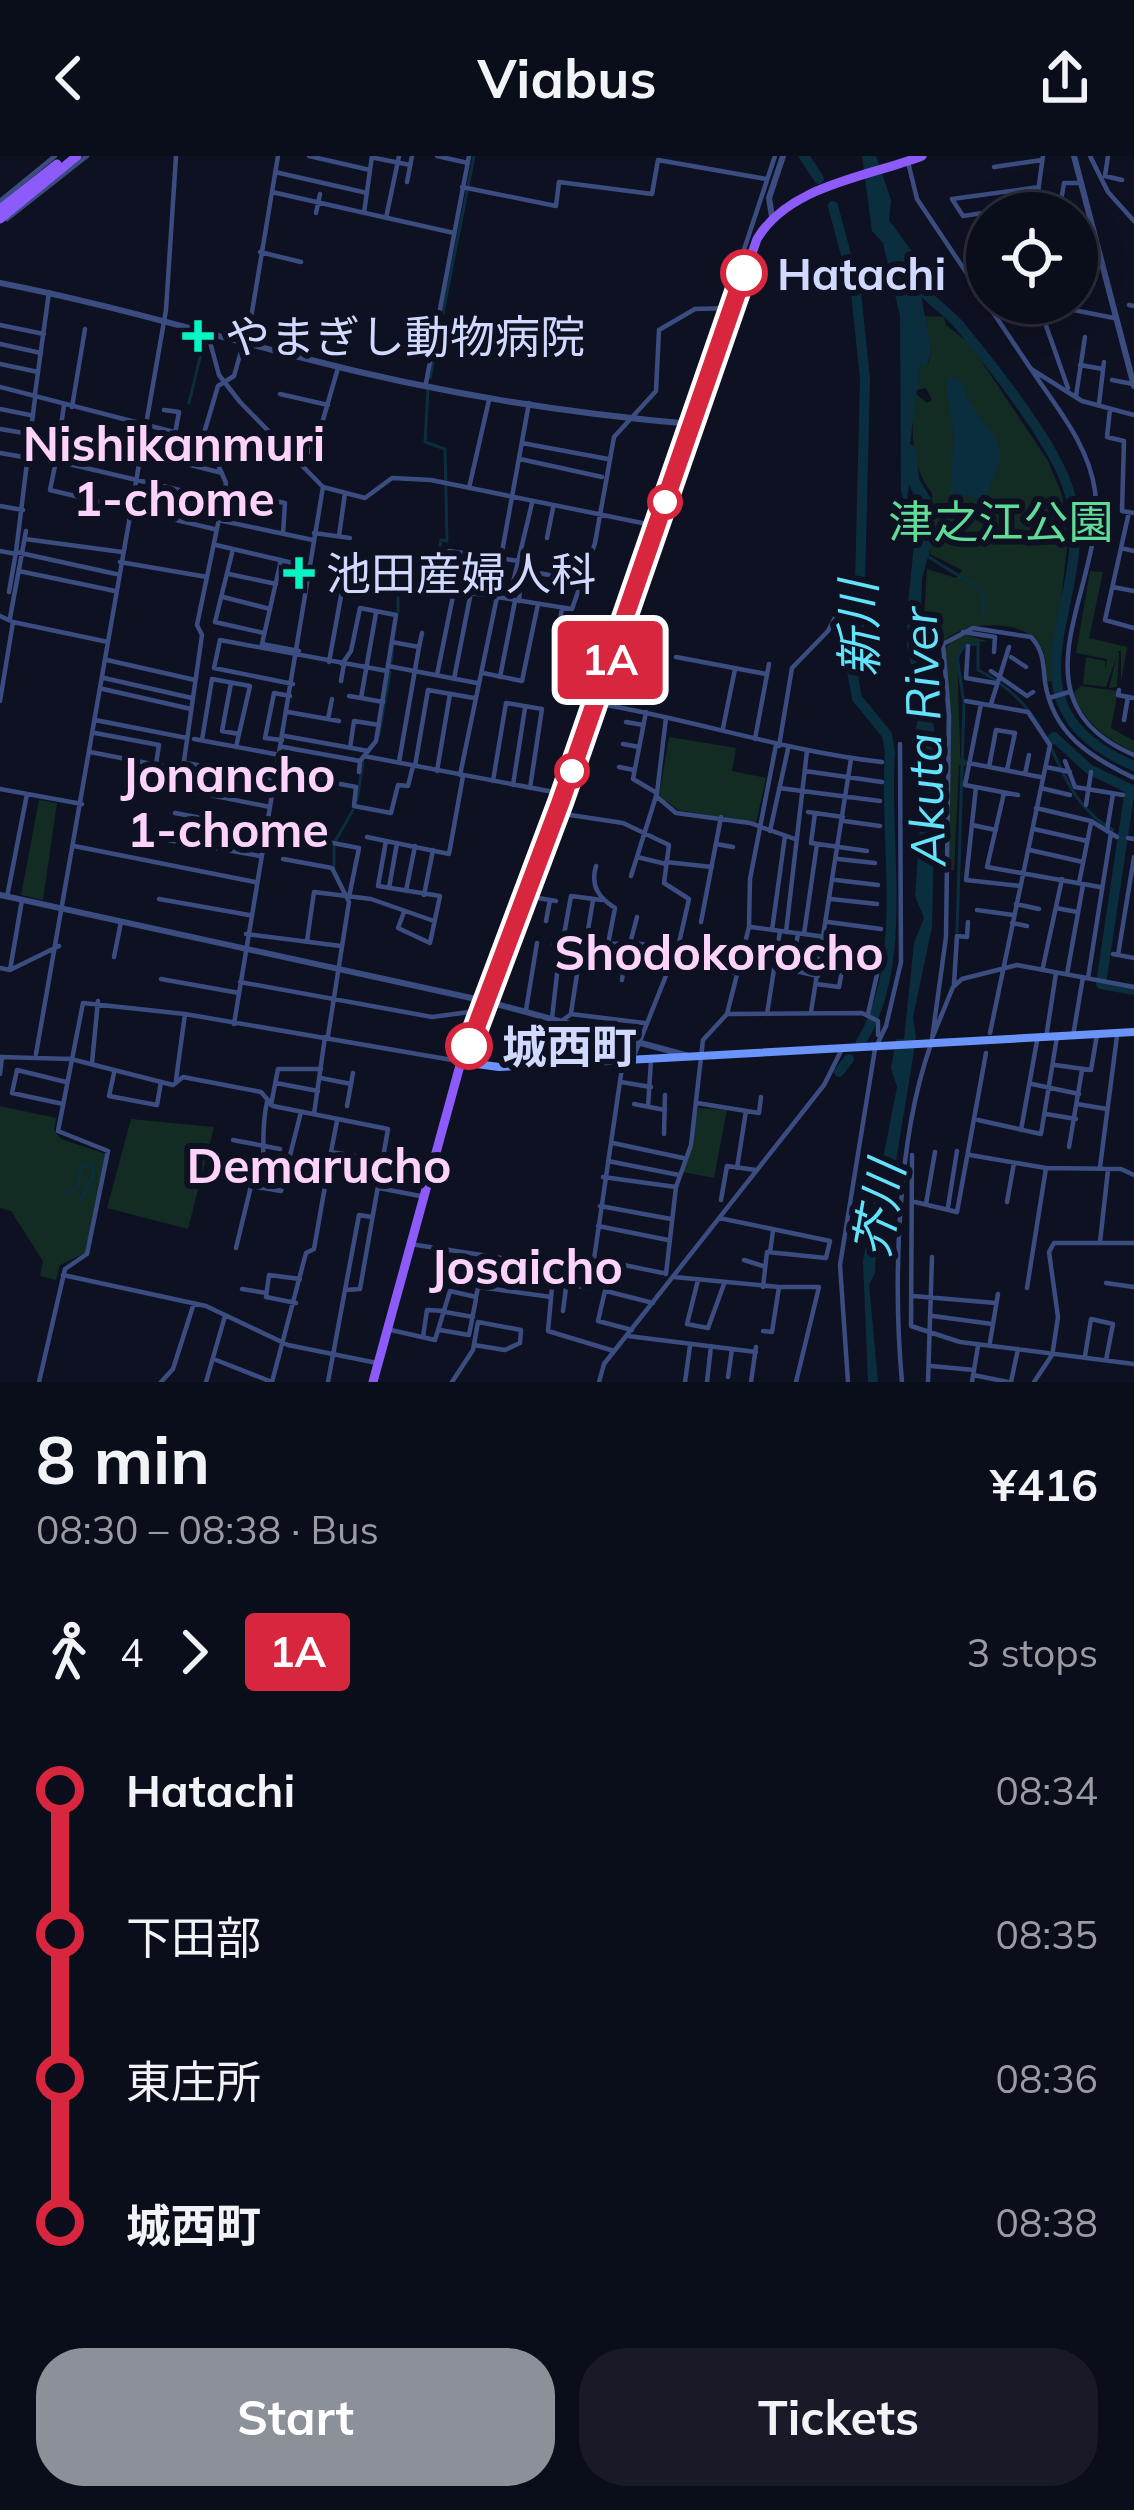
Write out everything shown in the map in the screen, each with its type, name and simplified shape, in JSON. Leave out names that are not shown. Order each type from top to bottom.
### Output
[{"type":"main road","points":[[0,205],[68,156]]},
{"type":"main road","points":[[0,221],[77,156]]},
{"type":"main road","points":[[373,1382],[462,1062],[557,813],[728,308],[757,239],[772,217],[797,199],[922,156]]},
{"type":"main road","points":[[462,1062],[499,1067],[1134,1032]]},
{"type":"street","points":[[0,221],[87,156]]},
{"type":"street","points":[[36,1054],[65,909],[162,324],[176,156]]},
{"type":"street","points":[[194,739],[191,709],[202,635],[197,625],[224,491],[213,454],[199,451],[222,381],[239,368],[278,156]]},
{"type":"street","points":[[309,156],[339,159],[370,170]]},
{"type":"street","points":[[407,182],[412,156]]},
{"type":"street","points":[[426,383],[468,159],[436,156]]},
{"type":"street","points":[[434,588],[572,609],[590,558],[614,437],[653,398],[662,326],[695,309],[728,308],[766,179],[779,156]]},
{"type":"street","points":[[772,217],[770,198],[779,156]]},
{"type":"street","points":[[1074,156],[1134,385],[1112,380]]},
{"type":"street","points":[[1090,156],[1108,192],[1134,221]]},
{"type":"street","points":[[1108,156],[1104,173],[1116,182]]},
{"type":"street","points":[[364,213],[372,157],[410,165]]},
{"type":"street","points":[[0,205],[50,158]]},
{"type":"street","points":[[994,167],[1043,158],[1038,192]]},
{"type":"street","points":[[386,218],[398,159]]},
{"type":"street","points":[[466,188],[556,206],[559,182],[652,194],[658,160],[766,179]]},
{"type":"street","points":[[903,163],[917,199],[1078,440],[1098,515],[1071,640],[1068,693],[1090,728],[1134,755]]},
{"type":"street","points":[[275,172],[367,193]]},
{"type":"street","points":[[1061,192],[1064,183],[1080,183]]},
{"type":"street","points":[[1006,192],[1039,187]]},
{"type":"street","points":[[271,192],[454,232]]},
{"type":"street","points":[[316,213],[320,194]]},
{"type":"street","points":[[966,198],[952,200],[966,216]]},
{"type":"street","points":[[260,252],[301,262]]},
{"type":"street","points":[[0,283],[47,299],[207,330],[338,365],[489,396],[692,424]]},
{"type":"street","points":[[13,584],[19,571],[47,299]]},
{"type":"street","points":[[1072,394],[1038,303],[1116,319]]},
{"type":"street","points":[[0,325],[44,334]]},
{"type":"street","points":[[85,329],[50,490],[216,529]]},
{"type":"street","points":[[207,330],[222,381],[323,487],[372,496],[397,478],[657,526]]},
{"type":"street","points":[[1121,340],[1134,336]]},
{"type":"street","points":[[1072,394],[1084,337]]},
{"type":"street","points":[[0,344],[41,352]]},
{"type":"street","points":[[0,364],[38,372]]},
{"type":"street","points":[[301,463],[328,405],[338,365]]},
{"type":"street","points":[[1080,365],[1104,365],[1098,406]]},
{"type":"street","points":[[1031,369],[1098,406],[1134,415]]},
{"type":"street","points":[[0,387],[201,440]]},
{"type":"street","points":[[280,394],[328,405]]},
{"type":"street","points":[[469,488],[489,396]]},
{"type":"street","points":[[367,837],[449,854],[529,403]]},
{"type":"street","points":[[0,409],[32,415]]},
{"type":"street","points":[[1110,409],[1107,437],[1134,442]]},
{"type":"street","points":[[164,410],[179,412],[175,434]]},
{"type":"street","points":[[0,428],[30,434]]},
{"type":"street","points":[[61,432],[222,473]]},
{"type":"street","points":[[1124,441],[1121,501],[1122,511],[1131,512],[1105,620],[1134,628]]},
{"type":"street","points":[[522,443],[608,460]]},
{"type":"street","points":[[0,453],[29,458]]},
{"type":"street","points":[[520,459],[604,477]]},
{"type":"street","points":[[56,461],[222,500]]},
{"type":"street","points":[[234,1024],[323,487]]},
{"type":"street","points":[[224,491],[286,503],[283,534]]},
{"type":"street","points":[[339,536],[345,493]]},
{"type":"street","points":[[500,677],[520,589],[512,587],[532,502]]},
{"type":"street","points":[[0,506],[23,510]]},
{"type":"street","points":[[547,538],[553,506]]},
{"type":"street","points":[[219,519],[283,534],[350,538]]},
{"type":"street","points":[[0,701],[13,584],[26,535],[122,551]]},
{"type":"street","points":[[214,545],[310,567]]},
{"type":"street","points":[[1121,548],[1134,551]]},
{"type":"street","points":[[232,549],[215,622],[264,633]]},
{"type":"street","points":[[496,581],[443,573],[448,550],[519,561]]},
{"type":"street","points":[[0,551],[118,574]]},
{"type":"street","points":[[568,551],[590,558]]},
{"type":"street","points":[[281,560],[262,644],[329,662],[415,670],[476,683]]},
{"type":"street","points":[[120,562],[207,577]]},
{"type":"street","points":[[88,586],[93,569]]},
{"type":"street","points":[[19,571],[116,591]]},
{"type":"street","points":[[227,573],[276,584]]},
{"type":"street","points":[[537,573],[583,580]]},
{"type":"street","points":[[329,662],[346,574],[381,578]]},
{"type":"street","points":[[1113,587],[1134,591]]},
{"type":"street","points":[[437,675],[454,591]]},
{"type":"street","points":[[454,679],[471,592]]},
{"type":"street","points":[[669,1275],[668,1240],[697,1103],[698,1057],[705,1035],[727,1014],[748,927],[749,879],[792,668],[827,631],[845,598],[853,595]]},
{"type":"street","points":[[221,596],[270,609]]},
{"type":"street","points":[[483,674],[522,681],[538,604]]},
{"type":"street","points":[[341,681],[360,608],[396,616],[379,725],[358,772]]},
{"type":"street","points":[[562,608],[556,640],[611,657]]},
{"type":"street","points":[[361,698],[376,612]]},
{"type":"street","points":[[0,616],[108,642]]},
{"type":"street","points":[[902,1382],[900,1239],[946,937],[949,729],[941,653],[946,640],[961,631],[1011,630],[1031,637],[1042,654],[1058,721],[1079,746],[1134,778]]},
{"type":"street","points":[[961,631],[995,637],[994,652]]},
{"type":"street","points":[[398,763],[422,633]]},
{"type":"street","points":[[0,638],[10,640]]},
{"type":"street","points":[[293,684],[214,668],[220,640],[298,654]]},
{"type":"street","points":[[392,642],[419,647]]},
{"type":"street","points":[[968,646],[967,678],[995,678],[1027,696],[1033,692]]},
{"type":"street","points":[[991,706],[995,678],[1009,651],[1026,668]]},
{"type":"street","points":[[676,658],[766,674]]},
{"type":"street","points":[[106,659],[195,680]]},
{"type":"street","points":[[755,740],[769,664]]},
{"type":"street","points":[[723,728],[735,668]]},
{"type":"street","points":[[103,678],[192,698]]},
{"type":"street","points":[[236,747],[250,686],[212,679],[183,766],[181,786],[270,807]]},
{"type":"street","points":[[231,682],[222,731],[239,734]]},
{"type":"street","points":[[101,689],[191,709]]},
{"type":"street","points":[[90,752],[356,787],[353,806],[391,813],[398,787],[408,786],[428,690],[474,698]]},
{"type":"street","points":[[1119,690],[1118,695],[1131,698],[1124,720]]},
{"type":"street","points":[[291,696],[274,693],[266,738],[282,745],[563,794]]},
{"type":"street","points":[[1049,698],[1068,693]]},
{"type":"street","points":[[437,771],[450,694]]},
{"type":"street","points":[[349,696],[382,702]]},
{"type":"street","points":[[328,719],[332,698]]},
{"type":"street","points":[[966,701],[1028,712],[1050,745],[990,1033]]},
{"type":"street","points":[[493,782],[506,703],[525,706],[542,709],[530,788]]},
{"type":"street","points":[[595,703],[723,728],[778,745],[882,762]]},
{"type":"street","points":[[981,704],[965,785],[1018,795]]},
{"type":"street","points":[[513,785],[525,706]]},
{"type":"street","points":[[288,712],[339,721]]},
{"type":"street","points":[[646,712],[634,781],[676,813],[721,817],[799,840],[767,1016]]},
{"type":"street","points":[[631,875],[656,795],[666,718]]},
{"type":"street","points":[[95,720],[236,747],[350,748],[364,756]]},
{"type":"street","points":[[350,748],[354,721],[379,725]]},
{"type":"street","points":[[626,722],[643,725]]},
{"type":"street","points":[[989,766],[996,730],[1015,733],[1007,770]]},
{"type":"street","points":[[93,733],[158,745],[156,764]]},
{"type":"street","points":[[623,744],[639,747]]},
{"type":"street","points":[[878,1036],[886,1026],[901,962],[900,744]]},
{"type":"street","points":[[770,831],[788,747]]},
{"type":"street","points":[[795,839],[808,751]]},
{"type":"street","points":[[1025,774],[1029,754]]},
{"type":"street","points":[[812,1012],[851,758]]},
{"type":"street","points":[[1065,761],[1075,787],[1123,795]]},
{"type":"street","points":[[969,763],[1043,777]]},
{"type":"street","points":[[619,767],[634,770]]},
{"type":"street","points":[[1045,767],[1070,772]]},
{"type":"street","points":[[805,771],[882,782]]},
{"type":"street","points":[[1086,805],[1091,772]]},
{"type":"street","points":[[275,778],[312,792]]},
{"type":"street","points":[[976,787],[966,880],[1020,886]]},
{"type":"street","points":[[779,788],[880,801]]},
{"type":"street","points":[[1040,788],[1070,794]]},
{"type":"street","points":[[0,789],[82,804]]},
{"type":"street","points":[[1004,793],[987,867],[1100,887]]},
{"type":"street","points":[[1073,1036],[1111,833],[1113,793]]},
{"type":"street","points":[[27,794],[4,896],[484,1005],[526,1010],[698,1057]]},
{"type":"street","points":[[1036,808],[1091,820],[1111,833]]},
{"type":"street","points":[[175,813],[359,848],[347,897],[314,1114]]},
{"type":"street","points":[[557,813],[623,823],[669,845],[664,883],[689,899],[706,896]]},
{"type":"street","points":[[867,851],[811,843],[811,813],[880,826]]},
{"type":"street","points":[[701,922],[721,817]]},
{"type":"street","points":[[1067,974],[1091,820]]},
{"type":"street","points":[[971,825],[996,830]]},
{"type":"street","points":[[1032,829],[1087,841]]},
{"type":"street","points":[[779,931],[785,836]]},
{"type":"street","points":[[168,840],[260,856]]},
{"type":"street","points":[[386,841],[378,886],[440,896],[430,943],[398,928],[404,912]]},
{"type":"street","points":[[389,888],[397,843]]},
{"type":"street","points":[[716,844],[733,847]]},
{"type":"street","points":[[817,844],[791,970],[839,987],[847,944]]},
{"type":"street","points":[[74,846],[255,882]]},
{"type":"street","points":[[406,892],[415,846]]},
{"type":"street","points":[[424,895],[433,850]]},
{"type":"street","points":[[1028,850],[1083,862]]},
{"type":"street","points":[[637,857],[712,867]]},
{"type":"street","points":[[1134,857],[1131,901],[1116,954],[1134,958]]},
{"type":"street","points":[[283,859],[332,868],[347,897]]},
{"type":"street","points":[[837,859],[874,863]]},
{"type":"street","points":[[596,866],[593,881],[602,901]]},
{"type":"street","points":[[780,871],[794,873]]},
{"type":"street","points":[[1042,970],[1062,879]]},
{"type":"street","points":[[834,880],[878,885]]},
{"type":"street","points":[[307,941],[314,892],[435,922]]},
{"type":"street","points":[[525,896],[553,900],[545,916]]},
{"type":"street","points":[[552,1018],[558,946],[571,896],[615,908],[608,944]]},
{"type":"street","points":[[831,898],[877,904]]},
{"type":"street","points":[[159,899],[249,915]]},
{"type":"street","points":[[571,1014],[593,899]]},
{"type":"street","points":[[566,1284],[590,1288],[619,1082],[678,947],[689,899]]},
{"type":"street","points":[[10,970],[22,900]]},
{"type":"street","points":[[1016,904],[1039,909]]},
{"type":"street","points":[[1056,908],[1077,912]]},
{"type":"street","points":[[977,910],[1027,926]]},
{"type":"street","points":[[622,980],[637,916]]},
{"type":"street","points":[[114,957],[121,922]]},
{"type":"street","points":[[828,922],[880,929]]},
{"type":"street","points":[[929,1044],[953,987],[957,936],[967,937],[968,922]]},
{"type":"street","points":[[748,927],[826,937],[881,957],[868,1014]]},
{"type":"street","points":[[246,934],[341,946]]},
{"type":"street","points":[[558,946],[583,948],[629,941],[700,949]]},
{"type":"street","points":[[526,1010],[537,943]]},
{"type":"street","points":[[0,968],[10,970],[58,946]]},
{"type":"street","points":[[670,961],[736,974]]},
{"type":"street","points":[[953,987],[1002,968],[1056,972],[1134,987]]},
{"type":"street","points":[[1021,1130],[1029,1083],[1047,1038],[1056,972]]},
{"type":"street","points":[[161,979],[239,993]]},
{"type":"street","points":[[240,982],[438,1018],[484,1005]]},
{"type":"street","points":[[92,1063],[98,1001]]},
{"type":"street","points":[[39,1382],[63,1275],[87,1254],[108,1151],[59,1133],[83,1003],[185,1014],[305,1039],[327,1036],[462,1062]]},
{"type":"street","points":[[176,1082],[185,1014]]},
{"type":"street","points":[[562,1020],[571,1014],[644,1023]]},
{"type":"street","points":[[727,1014],[868,1014],[878,1021],[878,1049],[840,1265],[848,1382]]},
{"type":"street","points":[[1100,1167],[1117,1033]]},
{"type":"street","points":[[1052,1064],[1091,1070],[1097,1035]]},
{"type":"street","points":[[976,1120],[1041,1134],[1052,1064],[1047,1038]]},
{"type":"street","points":[[599,1382],[614,1352],[669,1275],[721,1219],[824,1085],[842,1051]]},
{"type":"street","points":[[915,1202],[957,1212],[986,1053]]},
{"type":"street","points":[[0,1074],[1,1057],[71,1058],[113,1073],[161,1082],[183,1077],[261,1093],[269,1103],[388,1129],[360,1289],[345,1289]]},
{"type":"street","points":[[648,1107],[652,1060]]},
{"type":"street","points":[[261,1188],[265,1146],[259,1133],[278,1069],[321,1073],[351,1084]]},
{"type":"street","points":[[63,1104],[12,1093],[17,1070],[66,1082]]},
{"type":"street","points":[[1070,1147],[1082,1070]]},
{"type":"street","points":[[113,1073],[109,1096],[157,1106],[161,1082]]},
{"type":"street","points":[[347,1106],[352,1073]]},
{"type":"street","points":[[619,1082],[651,1087]]},
{"type":"street","points":[[276,1083],[318,1090]]},
{"type":"street","points":[[1029,1083],[1079,1094]]},
{"type":"street","points":[[664,1134],[665,1095]]},
{"type":"street","points":[[697,1103],[759,1113],[761,1097]]},
{"type":"street","points":[[634,1104],[665,1110]]},
{"type":"street","points":[[1077,1104],[1107,1109]]},
{"type":"street","points":[[737,1168],[746,1111]]},
{"type":"street","points":[[236,1248],[251,1186],[281,1191],[302,1112]]},
{"type":"street","points":[[1045,1113],[1076,1119]]},
{"type":"street","points":[[214,1359],[272,1382],[306,1253],[314,1250],[338,1119]]},
{"type":"street","points":[[233,1140],[280,1149]]},
{"type":"street","points":[[610,1142],[683,1158]]},
{"type":"street","points":[[911,1149],[915,1202],[907,1311],[918,1330]]},
{"type":"street","points":[[948,1207],[955,1151],[1046,1168],[1100,1167],[1134,1175]]},
{"type":"street","points":[[331,1152],[383,1161]]},
{"type":"street","points":[[926,1204],[935,1153]]},
{"type":"street","points":[[606,1160],[679,1175]]},
{"type":"street","points":[[1007,1202],[1014,1163]]},
{"type":"street","points":[[230,1166],[273,1172]]},
{"type":"street","points":[[722,1200],[728,1166],[756,1170]]},
{"type":"street","points":[[1027,1288],[1046,1168]]},
{"type":"street","points":[[1033,1252],[1049,1252],[1061,1241],[1096,1246],[1100,1242],[1108,1168]]},
{"type":"street","points":[[285,1176],[325,1182]]},
{"type":"street","points":[[602,1177],[676,1187]]},
{"type":"street","points":[[379,1188],[424,1197]]},
{"type":"street","points":[[600,1206],[671,1219]]},
{"type":"street","points":[[328,1382],[358,1215],[372,1217]]},
{"type":"street","points":[[721,1219],[830,1241],[826,1258],[770,1252]]},
{"type":"street","points":[[598,1226],[668,1240]]},
{"type":"street","points":[[763,1287],[763,1266],[773,1231]]},
{"type":"street","points":[[1100,1242],[1134,1244]]},
{"type":"street","points":[[410,1244],[566,1268],[563,1311]]},
{"type":"street","points":[[1049,1252],[1058,1317],[1053,1352],[1035,1381],[1049,1382]]},
{"type":"street","points":[[440,1330],[470,1335],[485,1255]]},
{"type":"street","points":[[928,1382],[932,1257]]},
{"type":"street","points":[[595,1259],[724,1284],[819,1287],[796,1382]]},
{"type":"street","points":[[744,1260],[763,1266]]},
{"type":"street","points":[[554,1266],[548,1331],[614,1352]]},
{"type":"street","points":[[263,1308],[272,1274],[300,1279]]},
{"type":"street","points":[[63,1275],[194,1303],[285,1343],[377,1364]]},
{"type":"street","points":[[608,1278],[598,1321],[630,1333],[756,1349],[751,1382]]},
{"type":"street","points":[[698,1280],[687,1324],[708,1328],[724,1284]]},
{"type":"street","points":[[1106,1283],[1134,1287]]},
{"type":"street","points":[[478,1287],[551,1297]]},
{"type":"street","points":[[763,1331],[772,1332],[779,1287]]},
{"type":"street","points":[[242,1288],[296,1303]]},
{"type":"street","points":[[386,1329],[435,1340],[450,1291],[476,1297]]},
{"type":"street","points":[[604,1291],[653,1303]]},
{"type":"street","points":[[989,1344],[998,1294]]},
{"type":"street","points":[[913,1296],[996,1304]]},
{"type":"street","points":[[160,1382],[175,1364],[194,1303]]},
{"type":"street","points":[[423,1337],[427,1310],[473,1316]]},
{"type":"street","points":[[814,1313],[824,1314]]},
{"type":"street","points":[[208,1382],[225,1316]]},
{"type":"street","points":[[932,1316],[992,1324]]},
{"type":"street","points":[[1085,1356],[1091,1319],[1113,1324],[1106,1360]]},
{"type":"street","points":[[452,1382],[474,1345],[478,1322],[521,1330],[520,1343],[505,1350],[474,1345]]},
{"type":"street","points":[[899,1327],[932,1336],[1132,1364],[1134,1351]]},
{"type":"street","points":[[686,1382],[690,1343]]},
{"type":"street","points":[[973,1376],[978,1343]]},
{"type":"street","points":[[706,1382],[711,1346]]},
{"type":"street","points":[[728,1377],[732,1349]]},
{"type":"street","points":[[929,1366],[1010,1382],[1018,1349]]},
{"type":"green space","name":"津之江公園","points":[[924,316],[944,317],[946,325],[970,344],[1048,461],[1062,495],[1068,539],[1052,681],[1047,682],[1040,645],[1021,630],[979,626],[944,641],[923,631],[927,569],[956,578],[962,570],[930,554],[932,493],[920,471],[913,419],[915,393],[927,403],[932,400],[926,388],[916,390],[920,364],[928,364],[931,351]]},
{"type":"green space","points":[[1090,571],[1103,572],[1089,638],[1127,647],[1121,682],[1121,651],[1117,651],[1119,652],[1117,687],[1109,688],[1117,655],[1106,687],[1083,684],[1086,657],[1105,661],[1105,670],[1107,659],[1076,653]]},
{"type":"green space","points":[[959,633],[987,641],[964,644],[961,651],[960,758],[967,760],[966,766],[959,765],[954,870],[950,870],[944,650]]},
{"type":"green space","points":[[1081,686],[1118,691],[1111,728],[1134,741],[1134,752],[1090,721],[1072,694]]},
{"type":"green space","points":[[669,737],[736,748],[732,771],[766,778],[756,823],[678,810],[659,796]]},
{"type":"green space","points":[[39,800],[57,803],[43,900],[21,895]]},
{"type":"green space","points":[[0,1106],[56,1118],[54,1130],[61,1139],[106,1154],[85,1253],[60,1265],[56,1280],[40,1276],[43,1261],[11,1211],[0,1208]]},
{"type":"green space","points":[[698,1108],[727,1110],[714,1178],[683,1172]]},
{"type":"green space","points":[[131,1119],[214,1127],[188,1229],[107,1208]]},
{"type":"water","points":[[862,156],[876,156],[891,200],[889,220],[929,275],[917,271],[931,351],[927,365],[920,364],[910,444],[916,448],[919,479],[931,499],[932,542],[922,579],[920,637],[936,741],[932,927],[913,1017],[916,1038],[889,1205],[877,1231],[875,1273],[869,1285],[878,1382],[868,1382],[863,1261],[897,1087],[891,1068],[896,1039],[904,1039],[914,943],[924,918],[915,896],[926,746],[920,734],[914,735],[921,707],[907,648],[918,505],[909,484],[906,508],[901,491],[900,316],[883,243],[872,231]]},
{"type":"water","points":[[950,377],[961,381],[1000,451],[983,500],[965,495],[950,502],[954,434],[946,387]]},
{"type":"waterway","points":[[430,378],[474,156]]},
{"type":"waterway","name":"新川","points":[[804,156],[819,179]]},
{"type":"waterway","name":"新川","points":[[833,206],[856,292],[865,379],[859,625],[852,670],[857,698],[887,735],[890,752],[890,939],[886,975],[861,1042]]},
{"type":"waterway","points":[[915,280],[988,361],[1059,467],[1075,525],[1056,677],[1065,710],[1089,740],[1134,766]]},
{"type":"waterway","points":[[189,403],[204,341]]},
{"type":"waterway","points":[[398,612],[398,586],[433,587],[441,540],[447,541],[445,449],[425,442],[428,388]]},
{"type":"waterway","points":[[927,556],[982,590],[983,618]]},
{"type":"waterway","points":[[978,641],[978,670],[1028,709],[1075,795],[1113,830]]},
{"type":"waterway","name":"Akuta River","points":[[957,932],[964,703],[957,657],[965,645],[979,644]]},
{"type":"waterway","points":[[391,662],[393,646]]},
{"type":"waterway","points":[[379,735],[390,672]]},
{"type":"waterway","points":[[1051,740],[1054,737],[1089,769]]},
{"type":"waterway","points":[[357,800],[363,762]]},
{"type":"waterway","points":[[1093,771],[1130,789],[1101,984],[1134,990]]},
{"type":"waterway","points":[[336,840],[353,810]]},
{"type":"waterway","points":[[334,847],[334,867]]},
{"type":"waterway","name":"新川","points":[[839,1072],[849,1059]]},
{"type":"waterway","points":[[68,1193],[78,1186],[81,1166],[91,1163],[94,1174],[81,1200]]},
{"type":"bus line","name":"1A","points":[[469,1046],[561,801],[744,273]]},
{"type":"place","name":"Hatachi","points":[[744,273]]},
{"type":"place","name":"やまぎし動物病院","points":[[198,336]]},
{"type":"place","name":"池田産婦人科","points":[[299,573]]},
{"type":"place","name":"城西町","points":[[469,1046]]},
{"type":"district","name":"Nishikanmuri 1-chome","points":[[174,470]]},
{"type":"district","name":"Jonancho 1-chome","points":[[228,802]]},
{"type":"district","name":"Shodokorocho","points":[[719,952]]},
{"type":"district","name":"Demarucho","points":[[319,1165]]},
{"type":"district","name":"Josaicho","points":[[526,1266]]},
{"type":"water label","name":"芥川","points":[[878,1209]]}]
